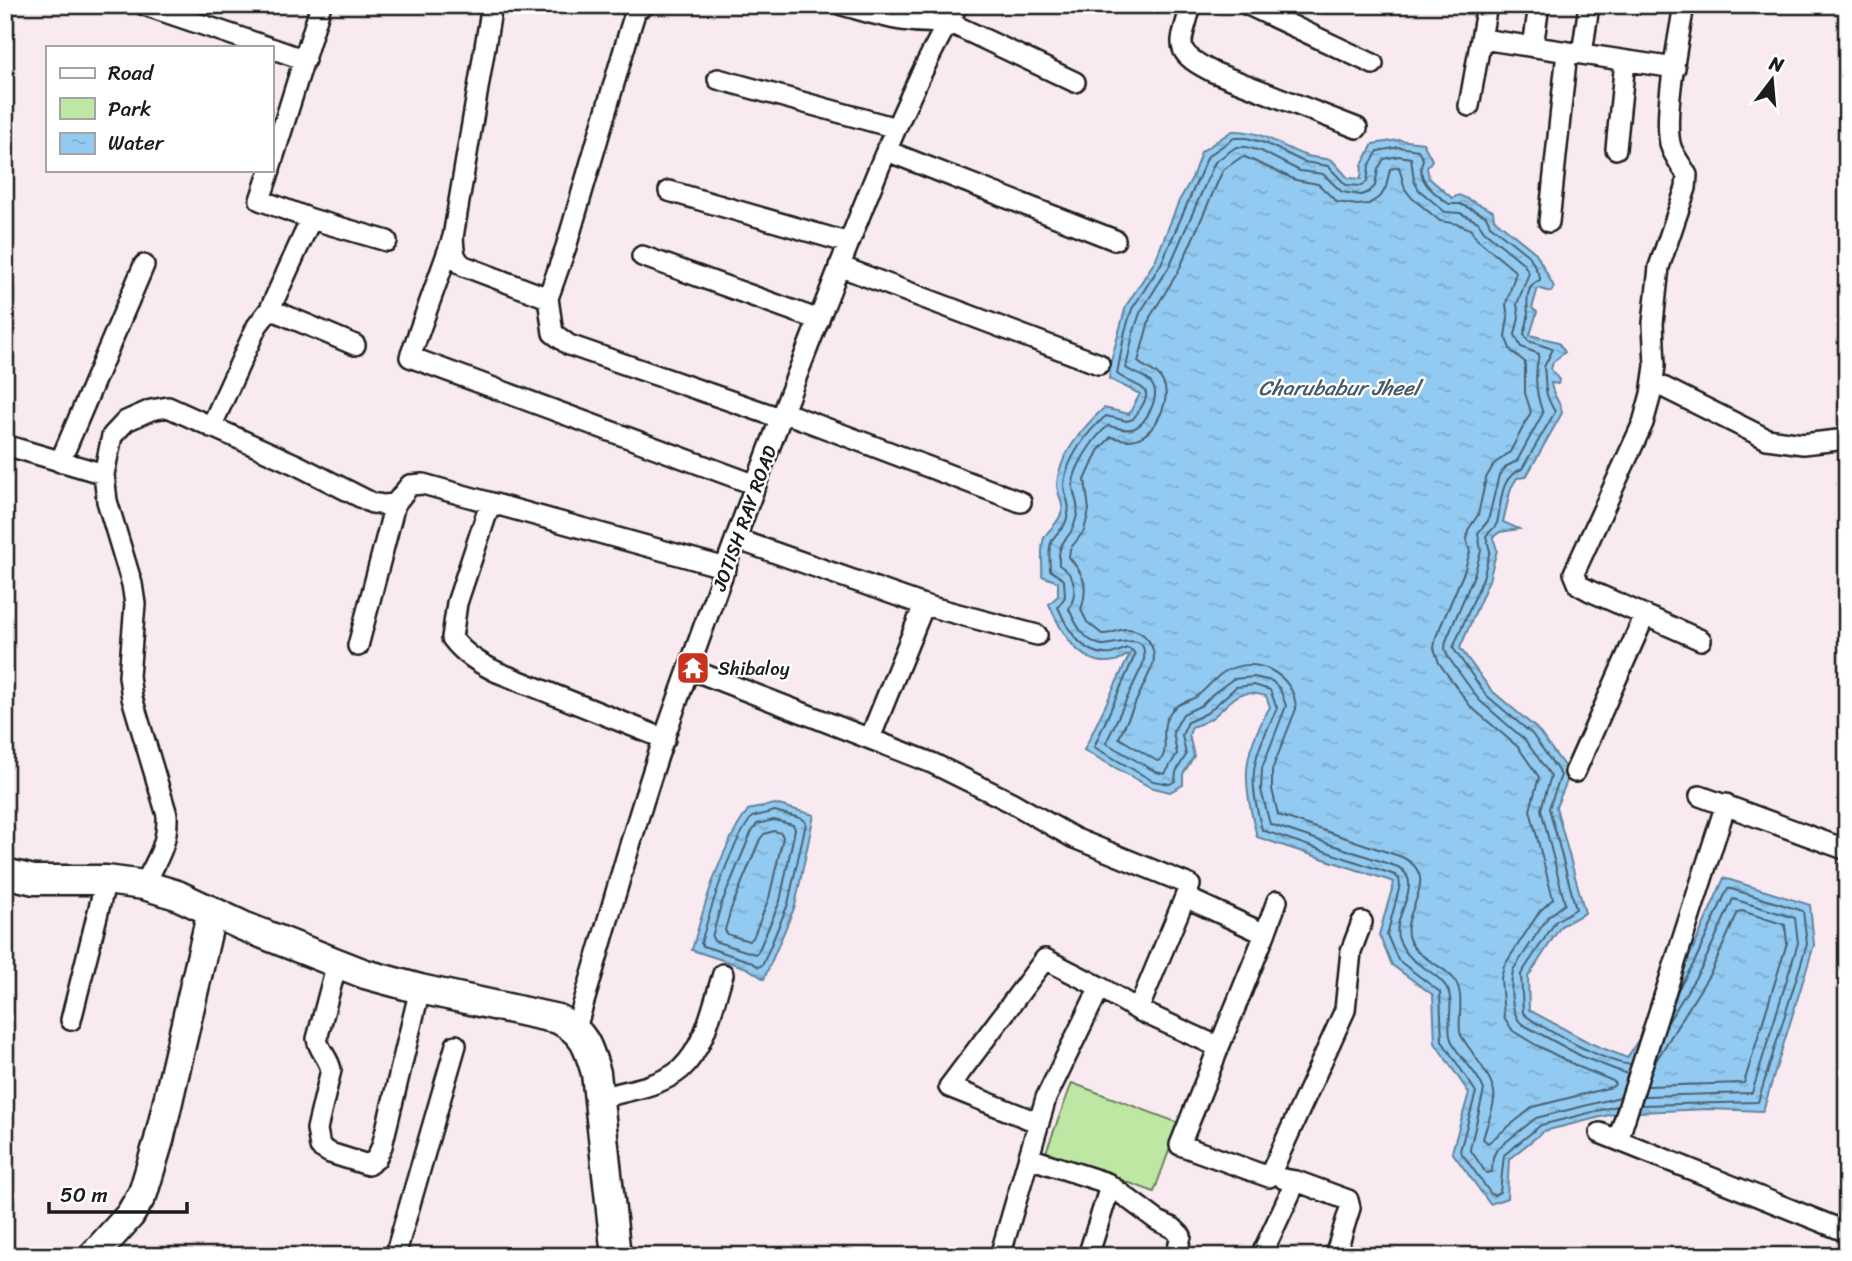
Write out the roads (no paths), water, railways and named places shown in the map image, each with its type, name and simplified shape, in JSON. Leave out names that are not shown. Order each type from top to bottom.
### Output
[{"type":"street","points":[[144,5],[264,46]]},
{"type":"street","points":[[273,159],[321,5]]},
{"type":"street","points":[[492,5],[453,237],[410,357],[756,485]]},
{"type":"street","points":[[842,5],[863,8],[910,23],[953,14],[1075,82]]},
{"type":"street","points":[[1191,5],[1180,40],[1184,53],[1196,63],[1357,128]]},
{"type":"street","points":[[1248,5],[1373,64]]},
{"type":"street","points":[[1469,106],[1487,5]]},
{"type":"street","points":[[1533,47],[1539,5]]},
{"type":"street","points":[[1549,222],[1574,53],[1589,5]]},
{"type":"street","points":[[1684,5],[1669,117],[1669,138],[1671,149],[1687,175],[1686,188],[1659,267],[1653,323],[1653,382],[1643,423],[1574,573],[1579,585],[1701,640]]},
{"type":"street","points":[[634,7],[548,298],[554,333],[569,345],[781,415],[1021,502]]},
{"type":"street","name":"JOTISH RAY ROAD","points":[[576,1028],[664,739],[781,415],[896,128],[924,66],[953,14]]},
{"type":"street","points":[[1482,39],[1675,68]]},
{"type":"street","points":[[273,49],[306,60]]},
{"type":"street","points":[[1616,149],[1625,61]]},
{"type":"street","points":[[718,79],[896,128]]},
{"type":"street","points":[[887,151],[1115,240]]},
{"type":"street","points":[[269,172],[260,200],[311,219],[387,241]]},
{"type":"street","points":[[669,191],[849,243]]},
{"type":"street","points":[[211,427],[257,326],[270,309],[311,219]]},
{"type":"street","points":[[453,237],[457,262],[548,298]]},
{"type":"street","points":[[642,257],[819,320]]},
{"type":"street","points":[[60,462],[144,265]]},
{"type":"street","points":[[839,266],[1099,364]]},
{"type":"street","points":[[270,309],[355,345]]},
{"type":"street","points":[[1653,382],[1767,439],[1803,444],[1847,439]]},
{"type":"street","points":[[144,885],[163,849],[167,833],[167,815],[132,698],[129,676],[135,604],[132,584],[107,501],[104,474],[112,436],[126,421],[151,410],[168,407],[372,503],[395,504]]},
{"type":"street","points":[[5,445],[104,474]]},
{"type":"street","points":[[358,646],[395,504],[410,485],[423,484],[726,568]]},
{"type":"street","points":[[490,504],[457,603],[452,638],[473,659],[497,672],[664,739]]},
{"type":"street","points":[[736,539],[924,605],[1037,635]]},
{"type":"street","points":[[870,738],[924,605]]},
{"type":"street","points":[[1575,772],[1645,615]]},
{"type":"street","points":[[690,669],[932,762],[1074,838],[1190,885],[1138,1010]]},
{"type":"street","points":[[1700,796],[1847,850]]},
{"type":"street","points":[[1726,804],[1609,1137],[1847,1232]]},
{"type":"street","points":[[5,873],[34,880],[106,880],[144,885],[177,895],[243,926],[365,974],[420,989],[558,1019],[576,1028],[589,1048],[596,1073],[616,1256]]},
{"type":"street","points":[[71,1020],[106,880]]},
{"type":"street","points":[[1185,897],[1265,934]]},
{"type":"street","points":[[1277,901],[1180,1145],[1269,1177],[1296,1181],[1348,1199],[1350,1208],[1335,1256]]},
{"type":"street","points":[[93,1256],[130,1215],[143,1193],[163,1126],[212,911]]},
{"type":"street","points":[[1269,1177],[1345,1010],[1351,951],[1362,922]]},
{"type":"street","points":[[1039,1123],[949,1087],[1045,959],[1138,1010],[1219,1047]]},
{"type":"street","points":[[337,963],[317,1039],[318,1046],[330,1062],[331,1070],[317,1139],[320,1147],[330,1153],[358,1163],[369,1165],[376,1159],[382,1146],[420,989]]},
{"type":"street","points":[[598,1098],[643,1087],[680,1069],[702,1038],[723,974]]},
{"type":"street","points":[[1000,1256],[1046,1098],[1100,987]]},
{"type":"street","points":[[395,1256],[456,1045]]},
{"type":"street","points":[[1029,1158],[1107,1184],[1158,1221],[1174,1228],[1181,1236],[1176,1256]]},
{"type":"street","points":[[1261,1256],[1296,1181]]},
{"type":"street","points":[[1088,1256],[1108,1193],[1107,1184]]},
{"type":"water","name":"Charubabur Jheel","points":[[1232,131],[1253,133],[1304,155],[1332,160],[1348,178],[1361,179],[1362,165],[1373,144],[1399,140],[1423,143],[1432,160],[1427,168],[1429,178],[1452,198],[1459,195],[1493,211],[1494,219],[1536,253],[1554,287],[1551,292],[1538,288],[1532,308],[1537,312],[1530,335],[1558,342],[1565,352],[1553,362],[1551,369],[1559,380],[1558,384],[1551,383],[1562,413],[1526,477],[1517,478],[1511,488],[1503,522],[1519,529],[1500,532],[1493,537],[1497,550],[1489,580],[1460,648],[1491,690],[1537,729],[1570,774],[1556,807],[1585,913],[1561,926],[1528,977],[1529,1010],[1590,1043],[1627,1058],[1688,960],[1724,878],[1810,905],[1814,945],[1763,1111],[1708,1109],[1617,1113],[1544,1131],[1509,1159],[1507,1198],[1490,1204],[1452,1152],[1469,1093],[1435,1043],[1433,995],[1392,965],[1379,935],[1394,882],[1257,837],[1249,800],[1247,770],[1253,741],[1270,707],[1266,696],[1242,694],[1211,719],[1192,727],[1189,735],[1194,756],[1183,774],[1183,785],[1170,792],[1150,787],[1084,750],[1130,654],[1115,661],[1091,659],[1065,636],[1049,604],[1058,596],[1058,582],[1042,576],[1042,547],[1044,538],[1062,511],[1057,489],[1058,474],[1073,443],[1096,415],[1104,408],[1129,414],[1140,394],[1109,379],[1111,361],[1126,306],[1155,261],[1201,152]]},
{"type":"water","points":[[775,804],[814,815],[795,906],[764,979],[747,968],[692,950],[714,878],[738,826],[748,810]]},
{"type":"place","name":"Shibaloy","points":[[693,668]]}]
